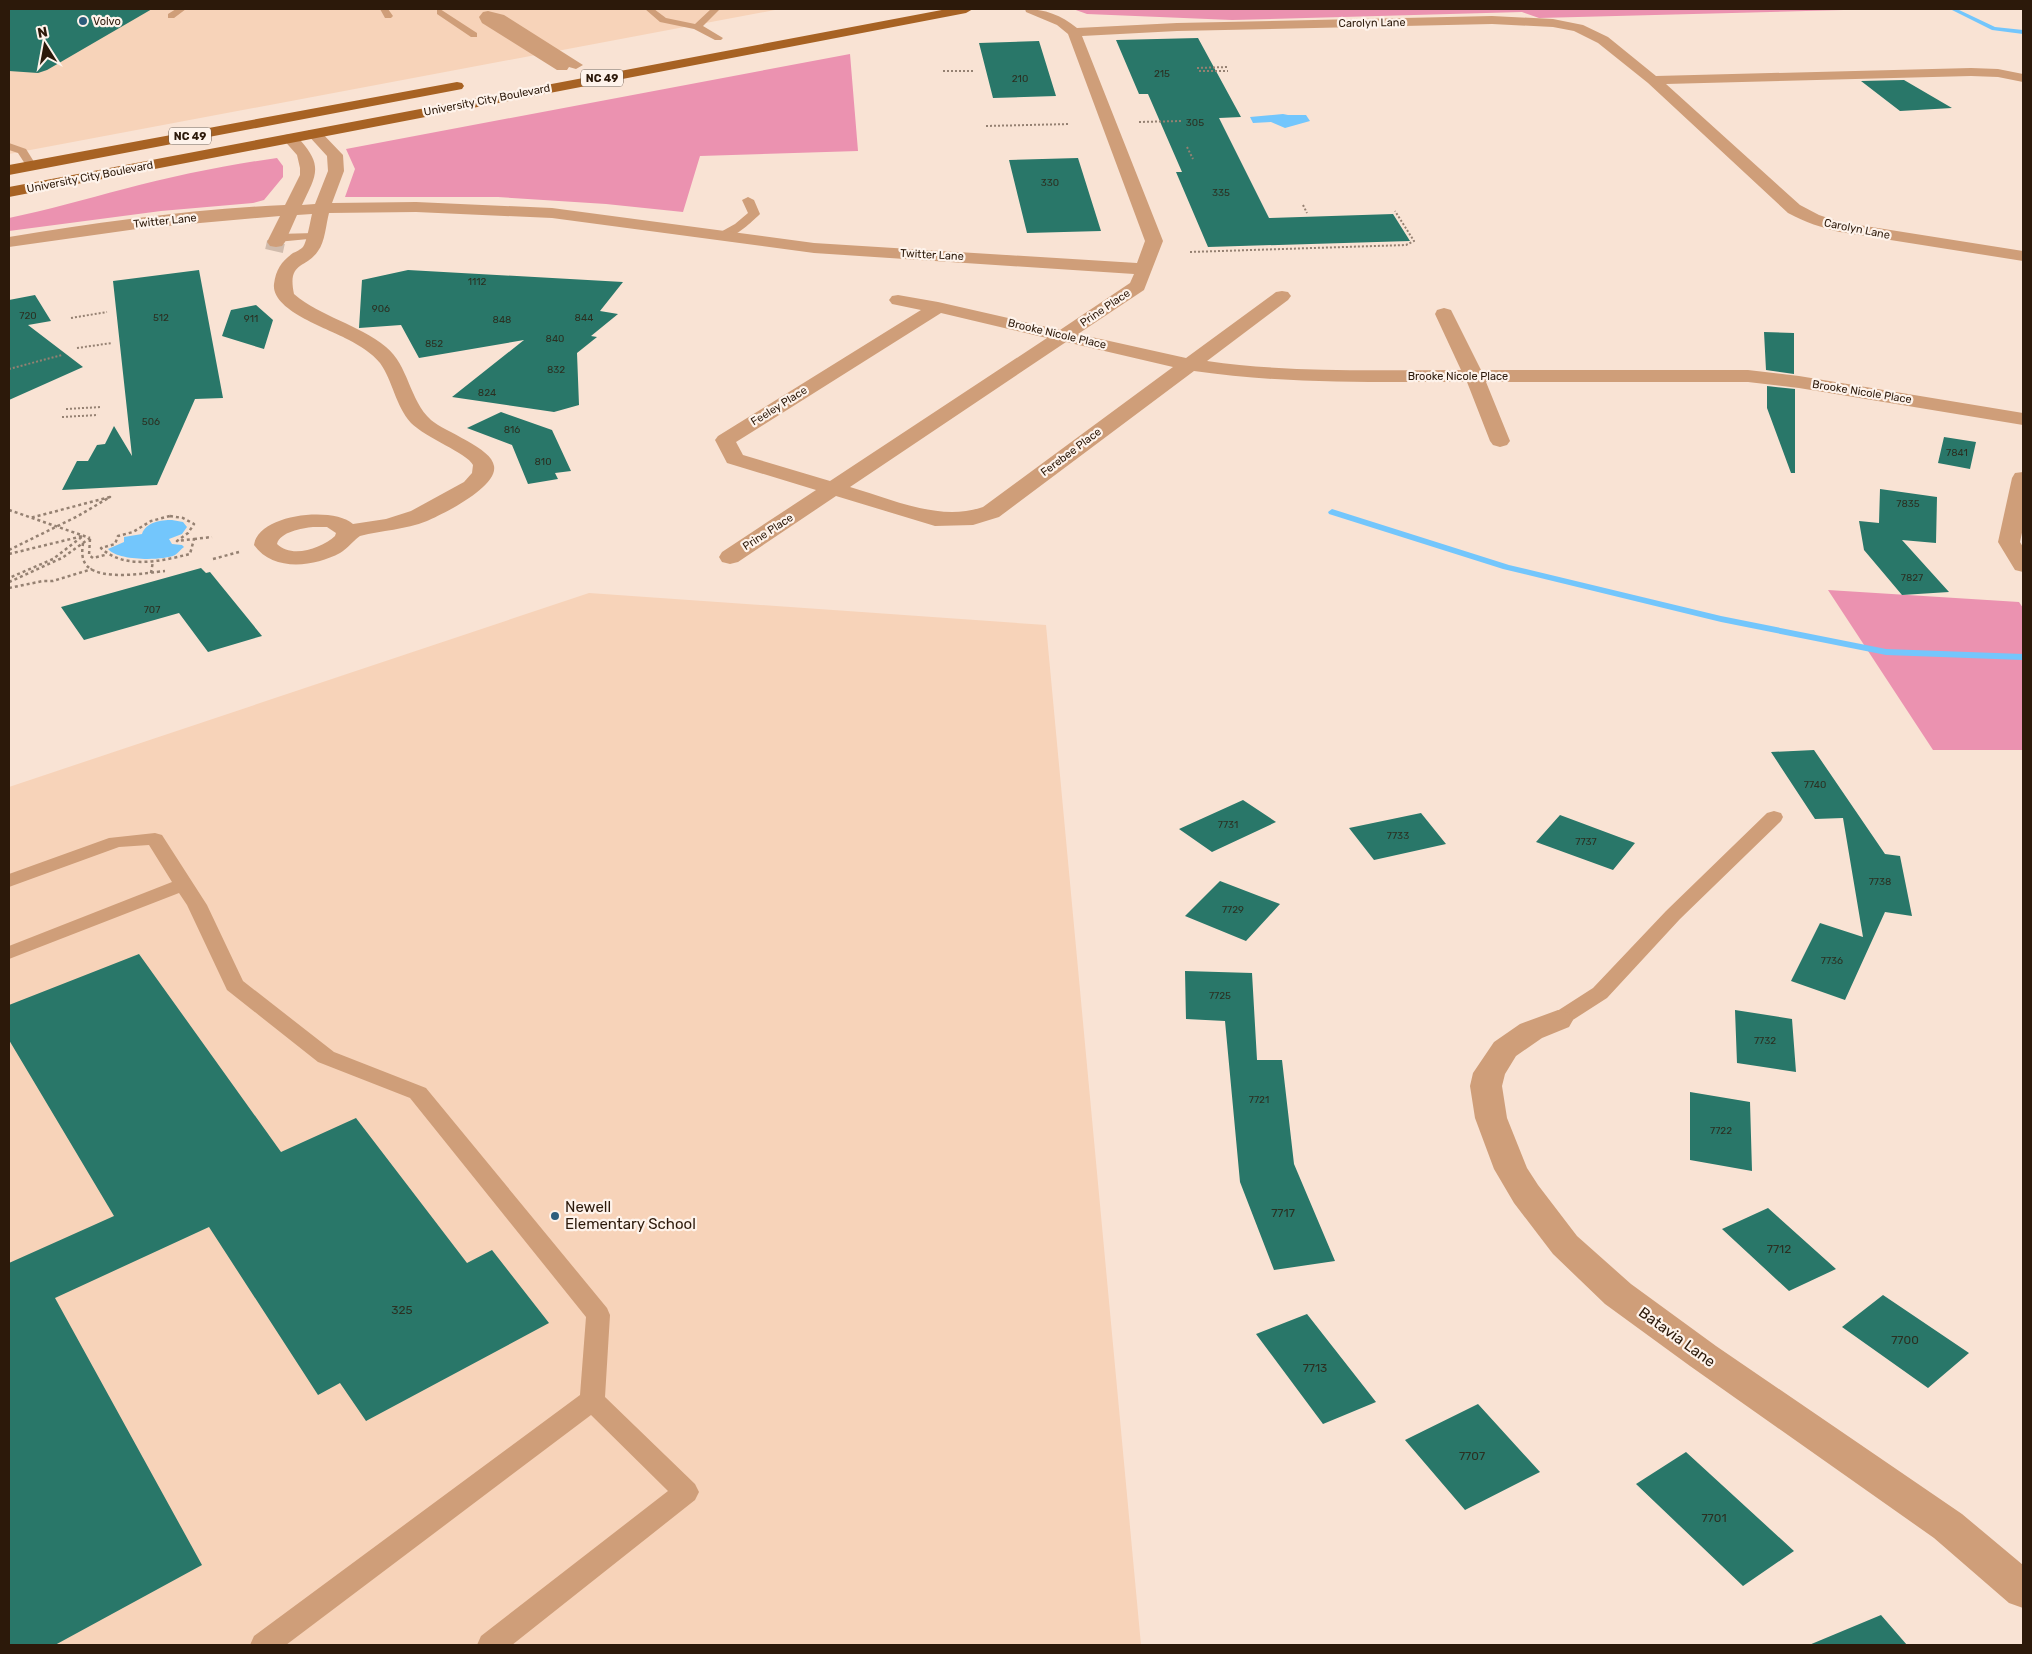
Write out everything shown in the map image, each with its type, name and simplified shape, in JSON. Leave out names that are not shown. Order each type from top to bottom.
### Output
[{"type":"main road","name":"University City Boulevard","points":[[9,192],[966,9]]},
{"type":"main road","points":[[693,43],[722,38]]},
{"type":"main road","name":"University City Boulevard","points":[[544,70],[575,65]]},
{"type":"main road","name":"University City Boulevard","points":[[9,170],[472,85],[308,124],[293,130],[290,138]]},
{"type":"main road","points":[[40,186],[94,169],[260,133],[271,128],[271,121]]},
{"type":"street","points":[[1031,9],[1062,22],[1074,32]]},
{"type":"street","points":[[483,12],[499,18],[575,65]]},
{"type":"street","name":"Carolyn Lane","points":[[1074,32],[1442,22],[1543,22],[1578,28],[1603,40],[1653,80],[1794,210],[1830,225],[2023,256]]},
{"type":"street","name":"Prine Place","points":[[730,557],[1138,286],[1154,241],[1074,32]]},
{"type":"street","points":[[1653,80],[1971,72],[2023,78]]},
{"type":"street","points":[[314,133],[335,155],[336,171],[322,209],[311,249],[288,266],[283,285],[284,296],[296,308],[360,337],[382,353],[392,364],[410,408],[422,423],[480,458],[484,464],[484,474],[472,487],[419,516],[389,525],[347,532]]},
{"type":"street","points":[[288,266],[272,259],[276,244],[308,175],[309,164],[307,157],[290,138]]},
{"type":"street","name":"Twitter Lane","points":[[9,242],[146,222],[292,210],[397,207],[512,210],[605,218],[772,244],[814,248],[1144,269]]},
{"type":"street","name":"Ferebee Place","points":[[833,490],[935,520],[973,518],[992,512],[1282,296]]},
{"type":"street","name":"Brooke Nicole Place","points":[[898,300],[938,307],[1190,364],[1244,372],[1332,376],[1748,376],[1799,382],[2023,419]]},
{"type":"street","name":"Feeley Place","points":[[833,490],[734,459],[725,440],[938,307]]},
{"type":"street","points":[[1444,314],[1474,376],[1500,440]]},
{"type":"street","points":[[2023,478],[2009,542],[2023,565]]},
{"type":"street","name":"Batavia Lane","points":[[1558,1020],[1531,1031],[1505,1048],[1489,1073],[1486,1086],[1491,1118],[1511,1168],[1526,1194],[1566,1245],[1618,1294],[1703,1356],[1948,1526],[2023,1590]]},
{"type":"lane","points":[[171,16],[182,9]]},
{"type":"lane","points":[[649,9],[663,20],[697,26],[722,38]]},
{"type":"lane","points":[[697,26],[716,9]]},
{"type":"lane","points":[[440,12],[474,35]]},
{"type":"lane","points":[[9,146],[22,151],[31,165]]},
{"type":"lane","points":[[721,236],[739,226],[754,214],[748,200]]},
{"type":"lane","points":[[276,244],[314,236]]},
{"type":"lane","points":[[1558,1020],[1600,993],[1673,915],[1774,816]]},
{"type":"lane","points":[[9,881],[116,842],[155,839],[197,905],[234,985],[326,1056],[418,1093],[598,1315],[592,1400],[264,1645]]},
{"type":"lane","points":[[9,953],[184,884]]},
{"type":"lane","points":[[491,1645],[686,1492],[592,1400]]},
{"type":"path","points":[[1197,68],[1227,67]]},
{"type":"path","points":[[1199,71],[1228,70]]},
{"type":"path","points":[[943,71],[973,71]]},
{"type":"path","points":[[1140,122],[1181,121]]},
{"type":"path","points":[[986,126],[1070,124]]},
{"type":"path","points":[[1187,147],[1192,158]]},
{"type":"path","points":[[1303,205],[1307,214]]},
{"type":"path","points":[[1190,252],[1406,245],[1414,241],[1395,211]]},
{"type":"path","points":[[71,318],[107,312]]},
{"type":"path","points":[[77,348],[112,343]]},
{"type":"path","points":[[9,369],[62,355]]},
{"type":"path","points":[[66,409],[101,407]]},
{"type":"path","points":[[62,417],[98,415]]},
{"type":"path","points":[[9,550],[58,527],[110,497],[30,518]]},
{"type":"path","points":[[9,510],[90,538]]},
{"type":"path","points":[[105,554],[101,548],[115,544],[118,536],[135,531],[145,523],[156,519],[181,517],[189,519],[194,524],[192,529],[177,541],[212,537]]},
{"type":"path","points":[[9,554],[83,536]]},
{"type":"path","points":[[9,578],[53,559],[83,536]]},
{"type":"path","points":[[9,582],[47,567],[90,538]]},
{"type":"path","points":[[90,538],[89,555],[93,558],[105,554],[130,562],[153,561],[190,554],[194,539]]},
{"type":"path","points":[[83,544],[81,558],[84,564],[92,569],[114,574],[165,571]]},
{"type":"path","points":[[151,573],[153,561]]},
{"type":"path","points":[[9,588],[53,581],[92,569]]},
{"type":"shaded area","points":[[9,9],[780,9],[9,154]]},
{"type":"shaded area","points":[[1073,9],[1881,9],[1539,18],[1522,12],[1232,20],[1087,14]]},
{"type":"shaded area","points":[[850,54],[858,151],[700,156],[683,212],[606,204],[498,197],[345,197],[355,169],[346,149]]},
{"type":"shaded area","points":[[277,158],[283,166],[283,177],[264,200],[253,203],[161,211],[9,231],[9,218],[181,175]]},
{"type":"shaded area","points":[[1828,590],[2019,602],[2023,608],[2023,750],[1933,750]]},
{"type":"shaded area","name":"Newell Elementary School","points":[[589,593],[1046,625],[1141,1645],[9,1645],[9,787]]},
{"type":"water","points":[[1283,114],[1306,115],[1310,121],[1285,128],[1271,122],[1253,123],[1250,117]]},
{"type":"water","points":[[172,520],[183,522],[187,527],[182,534],[169,539],[172,544],[184,547],[175,555],[140,559],[121,556],[108,549],[124,542],[124,537],[142,534],[150,524]]},
{"type":"building","points":[[9,9],[152,9],[47,70],[38,73],[9,71]]},
{"type":"building","points":[[1198,38],[1241,117],[1219,118],[1269,218],[1393,214],[1410,241],[1208,247],[1176,172],[1182,172],[1148,94],[1139,94],[1116,40]]},
{"type":"building","points":[[1039,41],[1056,96],[993,98],[979,43]]},
{"type":"building","points":[[1904,80],[1952,108],[1900,111],[1861,81]]},
{"type":"building","points":[[1078,158],[1101,231],[1027,233],[1009,160]]},
{"type":"building","points":[[199,270],[223,398],[195,399],[157,485],[62,490],[77,461],[88,461],[97,445],[105,444],[114,426],[132,456],[113,281]]},
{"type":"building","points":[[408,270],[623,282],[600,311],[618,314],[591,336],[597,337],[577,353],[579,405],[554,412],[452,397],[524,340],[419,358],[401,325],[359,328],[362,280]]},
{"type":"building","points":[[35,295],[51,321],[28,325],[83,367],[9,400],[9,300]]},
{"type":"building","points":[[256,305],[273,320],[264,349],[222,336],[231,310]]},
{"type":"building","points":[[1764,332],[1794,333],[1794,374],[1766,370]]},
{"type":"building","points":[[1767,386],[1795,389],[1795,473],[1791,473],[1767,408]]},
{"type":"building","points":[[501,412],[552,430],[571,471],[555,473],[558,479],[528,484],[512,445],[467,428]]},
{"type":"building","points":[[1944,437],[1976,442],[1970,469],[1938,463]]},
{"type":"building","points":[[1880,489],[1937,497],[1936,543],[1902,540],[1949,592],[1902,595],[1864,550],[1859,521],[1879,523]]},
{"type":"building","points":[[201,568],[206,573],[210,572],[262,636],[208,652],[179,613],[84,640],[61,607]]},
{"type":"building","points":[[1814,750],[1885,854],[1900,856],[1912,916],[1885,912],[1845,1000],[1791,981],[1820,923],[1863,937],[1843,818],[1815,819],[1771,752]]},
{"type":"building","points":[[1243,800],[1276,822],[1212,852],[1179,829]]},
{"type":"building","points":[[1421,813],[1446,844],[1374,860],[1349,828]]},
{"type":"building","points":[[1560,815],[1635,843],[1613,870],[1536,842]]},
{"type":"building","points":[[1220,881],[1280,904],[1246,941],[1185,916]]},
{"type":"building","points":[[139,954],[281,1152],[356,1118],[467,1263],[492,1250],[549,1323],[366,1421],[340,1383],[318,1395],[209,1227],[55,1298],[202,1565],[55,1645],[9,1645],[9,1263],[114,1216],[9,1040],[9,1005]]},
{"type":"building","points":[[1185,971],[1252,973],[1257,1060],[1282,1060],[1294,1164],[1335,1261],[1274,1270],[1240,1182],[1225,1021],[1186,1019]]},
{"type":"building","points":[[1735,1010],[1792,1019],[1796,1072],[1737,1063]]},
{"type":"building","points":[[1690,1092],[1750,1102],[1752,1171],[1690,1160]]},
{"type":"building","points":[[1768,1208],[1836,1269],[1789,1291],[1722,1229]]},
{"type":"building","points":[[1883,1295],[1969,1353],[1928,1388],[1842,1327]]},
{"type":"building","points":[[1307,1314],[1376,1402],[1323,1424],[1256,1334]]},
{"type":"building","points":[[1478,1404],[1540,1472],[1465,1510],[1405,1440]]},
{"type":"building","points":[[1686,1452],[1794,1551],[1743,1586],[1636,1484]]},
{"type":"building","points":[[1881,1615],[1907,1645],[1809,1645]]},
{"type":"waterway","points":[[1953,9],[1994,29],[2023,32]]},
{"type":"waterway","points":[[1332,512],[1506,567],[1721,619],[1886,652],[2023,657]]},
{"type":"tunnel","points":[[274,251],[276,242]]},
{"type":"place","name":"Volvo","points":[[83,21]]},
{"type":"place","name":"Newell Elementary School","points":[[555,1216]]}]
